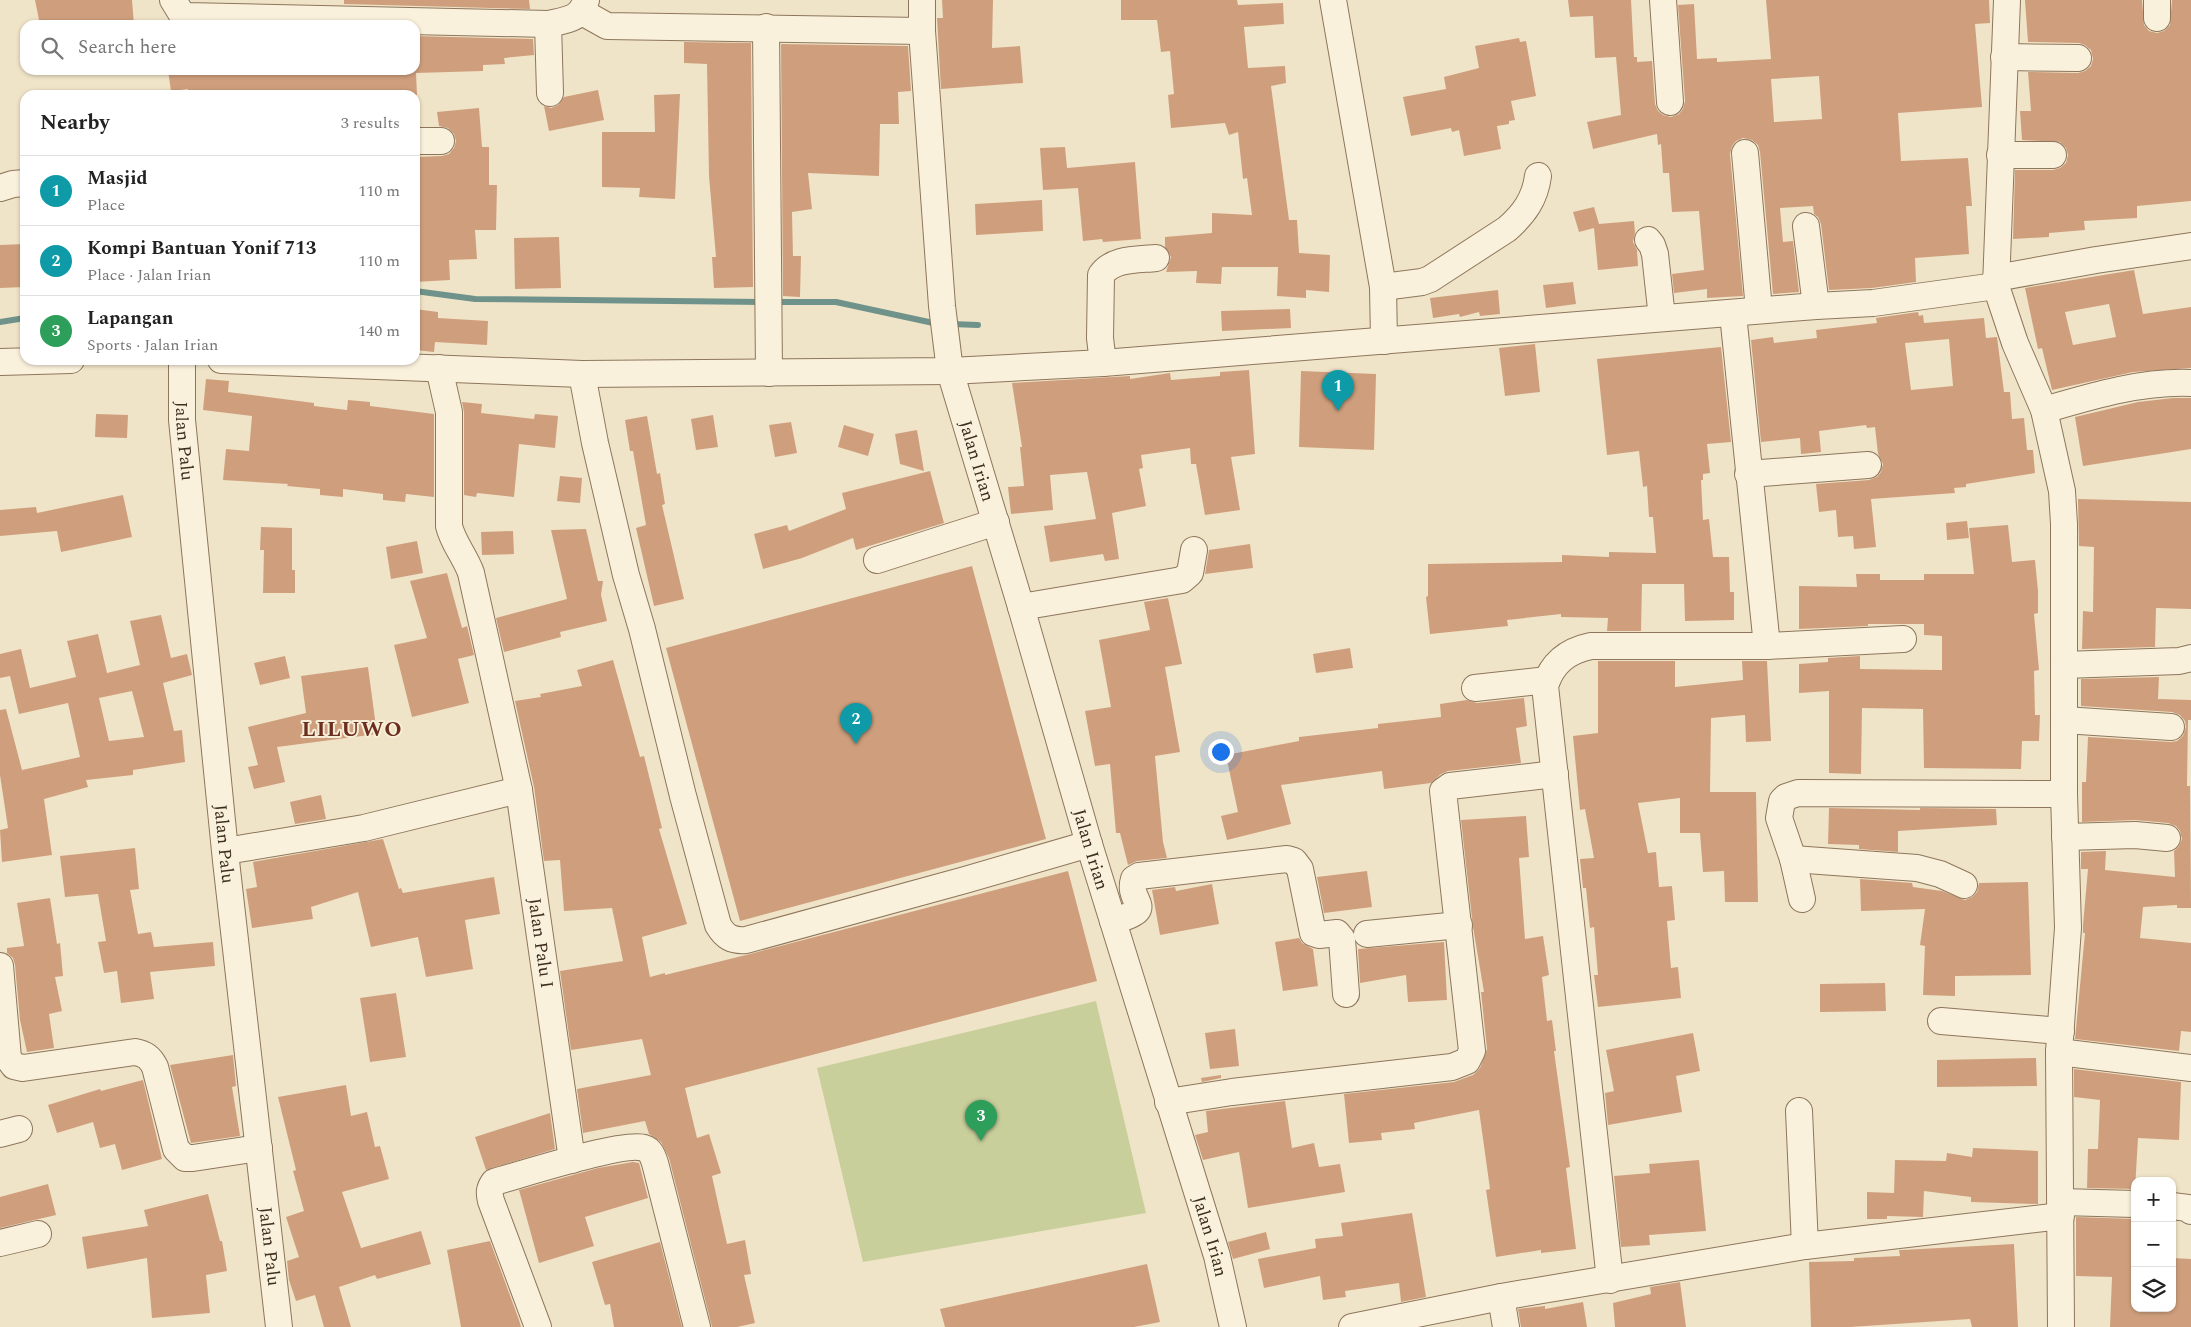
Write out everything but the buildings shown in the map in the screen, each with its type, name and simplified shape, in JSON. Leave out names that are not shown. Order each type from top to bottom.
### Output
[{"type":"street","points":[[173,0],[181,13],[186,16],[367,20]]},
{"type":"street","name":"Jalan Irian","points":[[922,0],[922,31],[942,306],[950,371],[1022,607],[1112,921],[1217,1256],[1234,1327]]},
{"type":"street","points":[[1333,0],[1383,291],[1383,334]]},
{"type":"street","points":[[1663,0],[1670,102]]},
{"type":"street","points":[[2007,0],[1996,282],[2012,334],[2044,410],[2062,491],[2064,524],[2064,794],[2068,928],[2060,1042],[2061,1327]]},
{"type":"street","points":[[420,21],[548,24],[572,19],[584,6],[607,26],[766,27],[922,31]]},
{"type":"street","points":[[548,24],[550,93]]},
{"type":"street","points":[[766,27],[769,373]]},
{"type":"street","points":[[2004,57],[2078,58]]},
{"type":"street","points":[[420,141],[441,141]]},
{"type":"street","points":[[1745,152],[1759,310]]},
{"type":"street","points":[[2000,155],[2053,155]]},
{"type":"street","points":[[1383,291],[1430,279],[1507,229],[1518,219],[1533,200],[1538,176]]},
{"type":"street","points":[[0,188],[20,184]]},
{"type":"street","points":[[1806,226],[1816,306]]},
{"type":"street","points":[[1648,240],[1652,244],[1655,254],[1662,318]]},
{"type":"street","points":[[417,365],[439,368],[582,374],[950,371],[1102,351],[1733,314],[1759,310],[1874,303],[1996,282],[2096,260],[2191,246]]},
{"type":"street","points":[[1102,351],[1101,275],[1105,268],[1114,263],[1156,258]]},
{"type":"street","points":[[1733,314],[1767,646]]},
{"type":"street","points":[[0,362],[20,361]]},
{"type":"street","name":"Jalan Palu","points":[[182,365],[182,420],[226,852],[279,1327]]},
{"type":"street","name":"Jalan Palu I","points":[[439,368],[450,423],[448,447],[450,469],[449,526],[451,534],[466,559],[471,573],[519,790],[572,1160]]},
{"type":"street","points":[[582,374],[603,478],[683,796],[718,925],[728,938],[746,940],[1089,844]]},
{"type":"street","points":[[2044,410],[2129,388],[2155,384],[2191,384]]},
{"type":"street","points":[[1748,474],[1868,464]]},
{"type":"street","points":[[878,560],[996,522]]},
{"type":"street","points":[[1022,607],[1182,580],[1190,572],[1194,550]]},
{"type":"street","points":[[1610,1280],[1545,686],[1554,664],[1580,648],[1591,646],[1767,646],[1902,639]]},
{"type":"street","points":[[2064,665],[2179,661],[2191,658]]},
{"type":"street","points":[[1475,688],[1547,680]]},
{"type":"street","points":[[2064,720],[2171,727]]},
{"type":"street","points":[[1168,1102],[1232,1092],[1460,1065],[1470,1056],[1472,1051],[1459,925],[1442,791],[1450,786],[1555,774]]},
{"type":"street","points":[[226,852],[364,828],[519,790]]},
{"type":"street","points":[[1802,899],[1793,860],[1779,818],[1782,801],[1786,797],[1798,793],[2064,794]]},
{"type":"street","points":[[2065,837],[2135,835],[2167,838]]},
{"type":"street","points":[[1793,860],[1917,868],[1940,874],[1964,885]]},
{"type":"street","points":[[1112,921],[1133,915],[1137,911],[1138,906],[1132,884],[1134,879],[1139,876],[1261,862],[1294,861],[1300,868],[1312,933],[1319,935],[1337,933],[1342,939],[1346,994]]},
{"type":"street","points":[[1368,934],[1459,925]]},
{"type":"street","points":[[0,971],[8,1058],[14,1066],[23,1068],[135,1052],[147,1055],[155,1066],[176,1149],[181,1155],[193,1158],[258,1148]]},
{"type":"street","points":[[1940,1021],[2191,1068]]},
{"type":"street","points":[[1799,1111],[1805,1246]]},
{"type":"street","points":[[538,1327],[489,1193],[490,1187],[494,1182],[572,1160],[635,1146],[646,1148],[652,1155],[697,1327]]},
{"type":"street","points":[[1352,1327],[1501,1297],[1805,1246],[2061,1209],[2131,1204]]},
{"type":"street","points":[[2176,1206],[2188,1208],[2191,1211]]},
{"type":"street","points":[[0,1243],[38,1234]]},
{"type":"street","points":[[1501,1297],[1506,1327]]},
{"type":"green space","points":[[1096,1001],[1146,1213],[863,1262],[817,1068]]},
{"type":"waterway","points":[[420,292],[475,299],[763,302]]},
{"type":"waterway","points":[[773,302],[836,302],[938,324]]},
{"type":"waterway","points":[[0,322],[20,319]]},
{"type":"waterway","points":[[951,324],[978,325]]},
{"type":"place","name":"Masjid","points":[[1338,411]]},
{"type":"place","name":"Kompi Bantuan Yonif 713","points":[[856,744]]},
{"type":"place","name":"Lapangan","points":[[981,1141]]},
{"type":"district","name":"LILUWO","points":[[352,728]]}]
